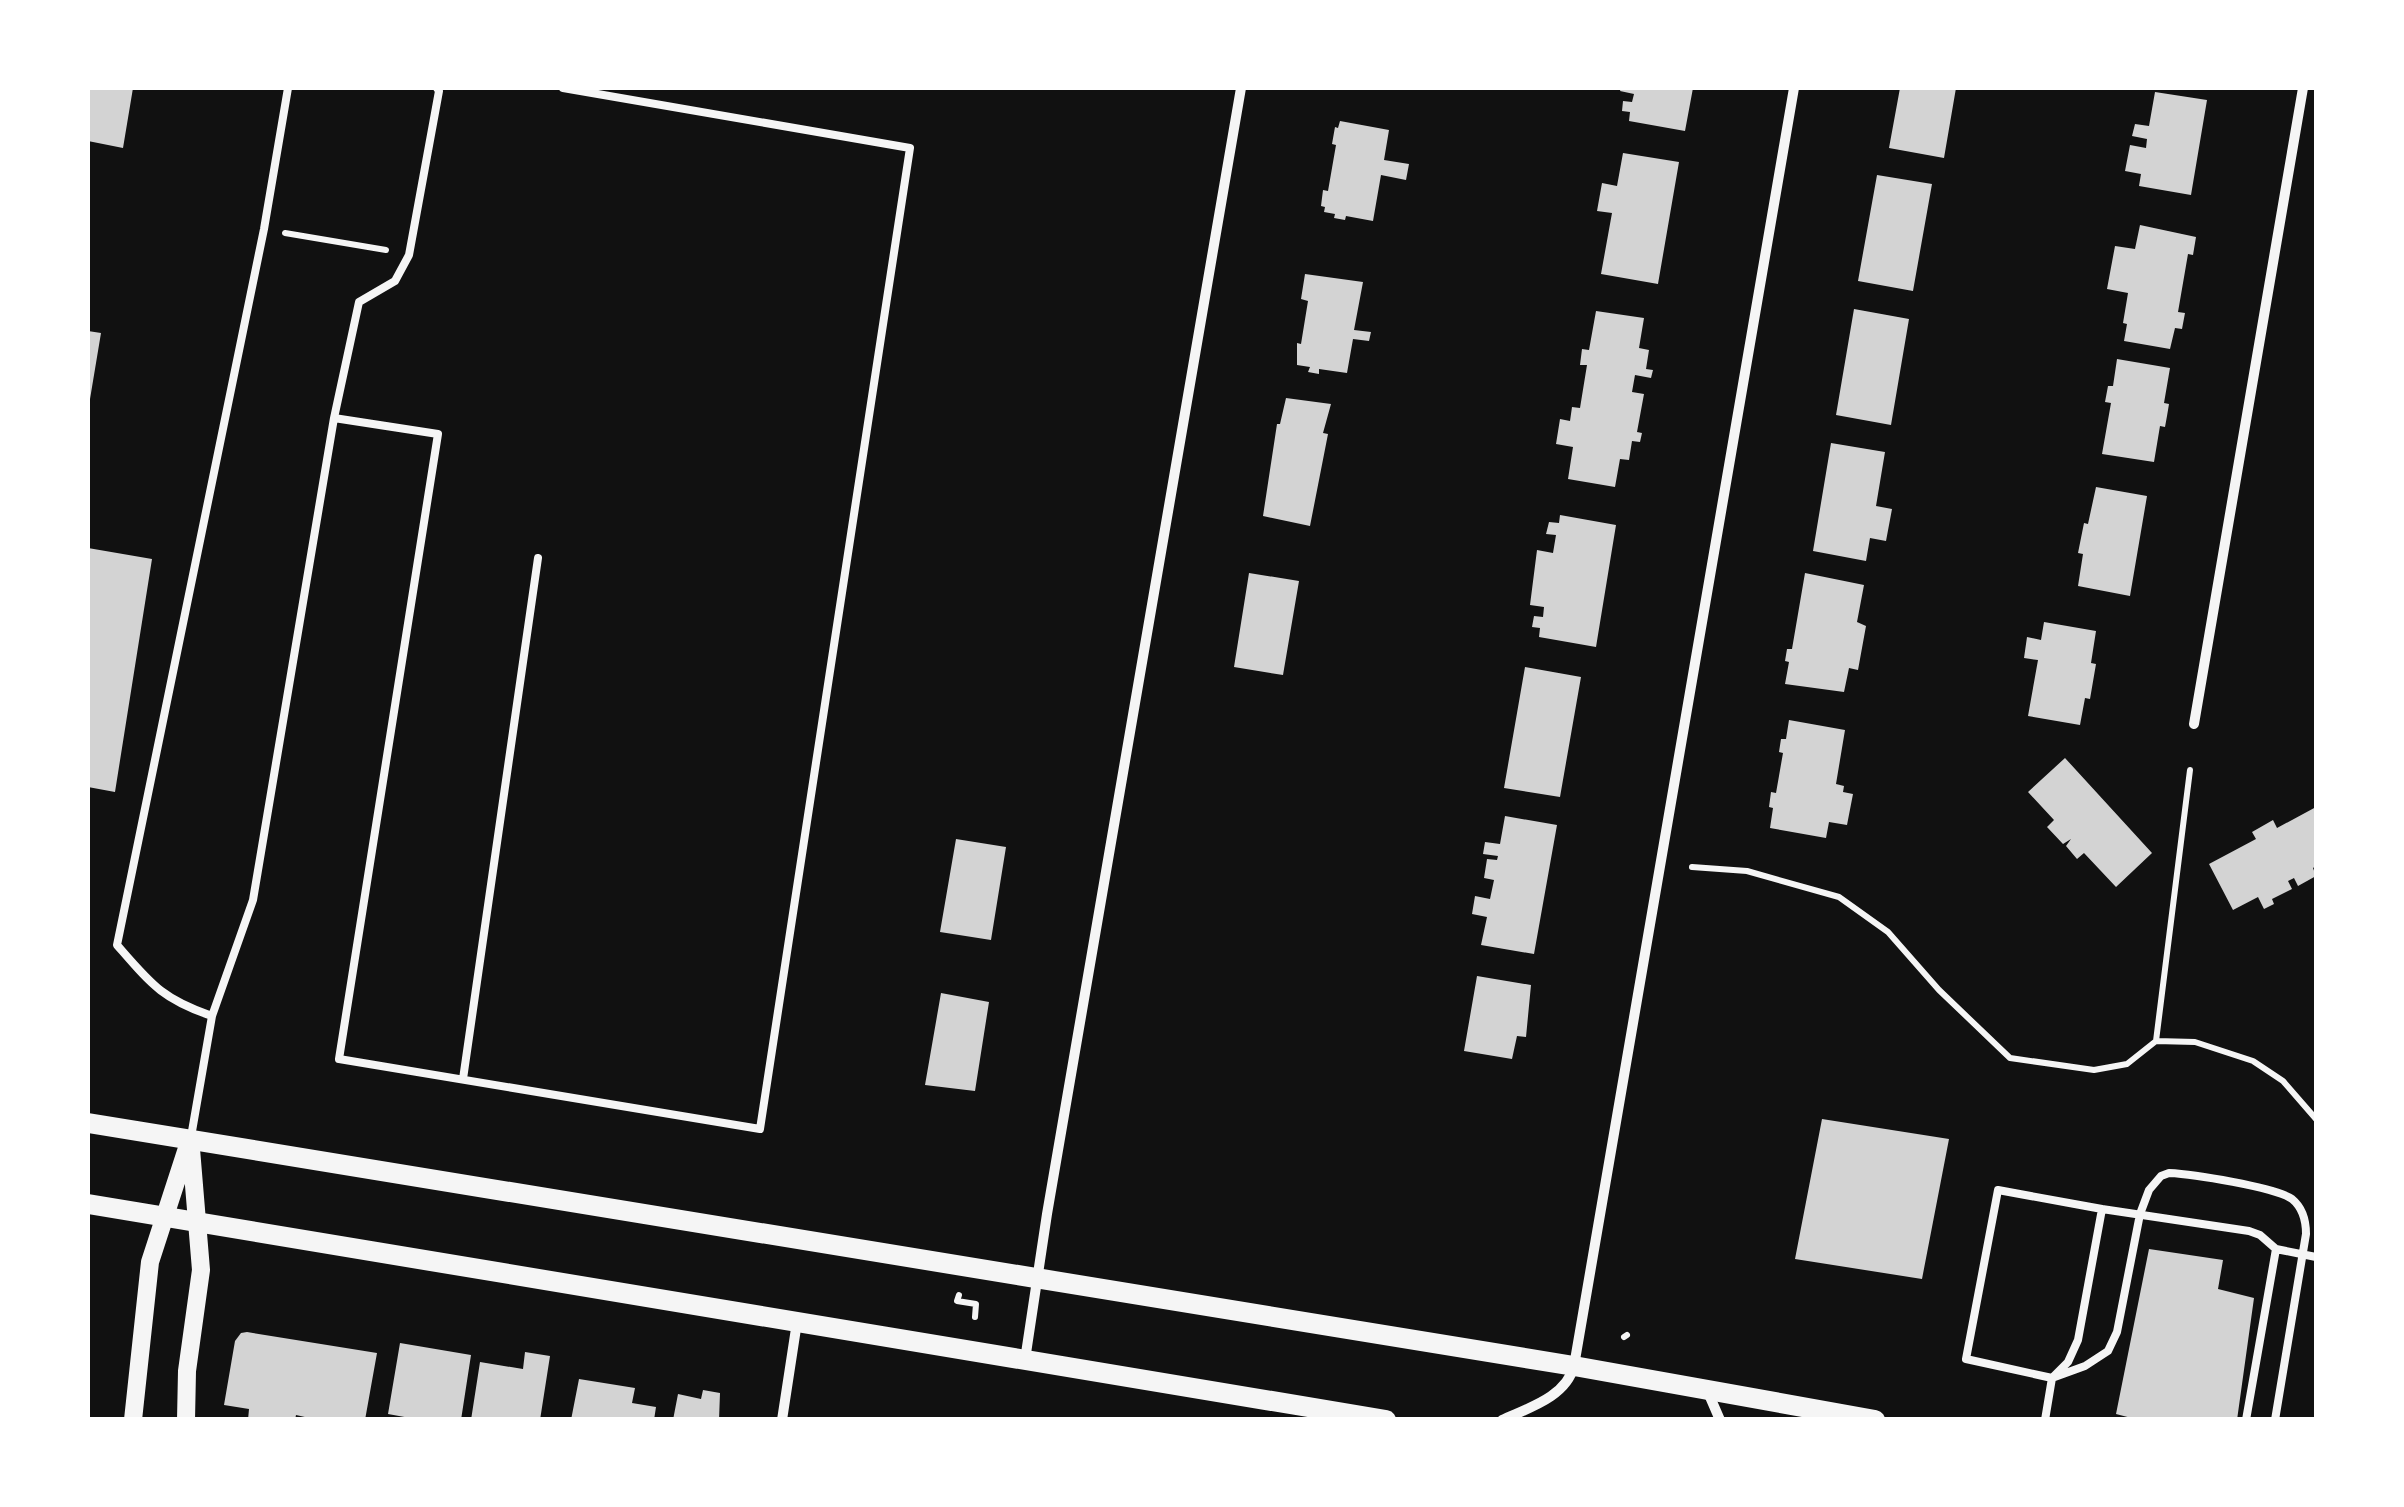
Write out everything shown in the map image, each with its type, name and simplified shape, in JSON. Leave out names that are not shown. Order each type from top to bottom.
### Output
[{"type":"main road","points":[[88,1124],[1574,1366],[1875,1420]]},
{"type":"main road","points":[[88,1204],[798,1320],[1026,1360],[1269,1410],[1386,1420]]},
{"type":"street","points":[[1026,1360],[1241,88]]},
{"type":"street","points":[[1502,1420],[1560,1390],[1569,1381],[1574,1366],[1794,88]]},
{"type":"street","points":[[2194,724],[2303,88]]},
{"type":"street","points":[[133,1420],[150,1262],[190,1139]]},
{"type":"street","points":[[186,1420],[187,1371],[200,1288],[190,1139]]},
{"type":"street","points":[[782,1420],[798,1320]]},
{"type":"street","points":[[1707,1390],[1720,1420]]},
{"type":"lane","points":[[212,1016],[178,1005],[156,990],[117,945],[264,229],[288,88]]},
{"type":"lane","points":[[334,418],[438,434],[339,1059],[760,1129],[910,148],[563,88]]},
{"type":"lane","points":[[190,1139],[212,1016],[253,900],[334,418],[358,302],[395,282],[409,254],[441,89]]},
{"type":"lane","points":[[463,1079],[538,558]]},
{"type":"lane","points":[[2275,1420],[2303,1254],[2306,1234],[2303,1212],[2297,1204],[2280,1193],[2169,1173],[2161,1176],[2149,1190],[2140,1214],[2114,1342],[2096,1360],[2052,1378],[1966,1359],[1998,1190],[2102,1208],[2140,1214],[2248,1231],[2260,1235],[2276,1250],[2303,1254],[2316,1256]]},
{"type":"lane","points":[[2045,1420],[2052,1378],[2068,1362],[2078,1340],[2102,1208]]},
{"type":"lane","points":[[2246,1420],[2276,1250]]},
{"type":"path","points":[[264,229],[409,254]]},
{"type":"path","points":[[2156,1042],[2190,770]]},
{"type":"path","points":[[1692,866],[1747,871],[1839,897],[1888,932],[1939,990],[2010,1058],[2094,1070],[2127,1064],[2156,1042],[2195,1042],[2253,1062],[2283,1081],[2316,1119]]},
{"type":"path","points":[[960,1289],[957,1302],[976,1304],[976,1317]]},
{"type":"building","points":[[88,88],[133,88],[123,148],[88,141]]},
{"type":"building","points":[[1693,88],[1685,131],[1629,121],[1630,112],[1622,111],[1623,101],[1632,102],[1634,94],[1620,91]]},
{"type":"building","points":[[1900,88],[1956,88],[1944,158],[1889,148]]},
{"type":"building","points":[[2155,92],[2207,100],[2191,195],[2139,186],[2141,174],[2125,171],[2130,145],[2146,148],[2147,139],[2132,136],[2135,124],[2149,126]]},
{"type":"building","points":[[1340,121],[1389,130],[1384,160],[1409,164],[1406,180],[1381,175],[1373,221],[1334,218],[1335,214],[1324,212],[1325,207],[1321,206],[1323,190],[1328,191],[1335,127]]},
{"type":"building","points":[[1623,153],[1679,162],[1658,284],[1601,274],[1612,213],[1597,211],[1602,183],[1617,186]]},
{"type":"building","points":[[1877,175],[1932,184],[1913,291],[1858,281]]},
{"type":"building","points":[[2140,225],[2196,237],[2193,255],[2188,254],[2178,312],[2185,313],[2182,329],[2175,328],[2170,349],[2124,341],[2128,293],[2107,289],[2115,246],[2135,249]]},
{"type":"building","points":[[1305,274],[1363,282],[1354,330],[1371,332],[1369,341],[1353,339],[1347,373],[1319,369],[1319,374],[1308,372],[1310,367],[1297,365],[1297,343],[1301,344],[1308,301],[1301,299]]},
{"type":"building","points":[[1854,309],[1909,319],[1891,425],[1836,415]]},
{"type":"building","points":[[1596,311],[1644,318],[1639,348],[1649,350],[1646,369],[1653,370],[1651,378],[1635,375],[1632,392],[1644,394],[1637,432],[1642,433],[1640,442],[1632,441],[1629,460],[1620,459],[1615,487],[1568,479],[1573,447],[1556,444],[1560,419],[1570,421],[1572,407],[1580,408],[1587,365],[1580,365],[1582,349],[1589,350]]},
{"type":"building","points":[[88,331],[101,333],[90,399],[88,399]]},
{"type":"building","points":[[2117,359],[2170,368],[2164,403],[2169,404],[2167,416],[2165,427],[2160,426],[2154,462],[2102,454],[2111,403],[2105,402],[2108,386],[2113,386]]},
{"type":"building","points":[[1286,398],[1331,404],[1310,526],[1263,516],[1277,424]]},
{"type":"building","points":[[1831,443],[1885,452],[1876,506],[1892,509],[1886,541],[1870,538],[1866,561],[1813,551]]},
{"type":"building","points":[[2096,487],[2147,496],[2130,596],[2078,586],[2083,554],[2078,553]]},
{"type":"building","points":[[1560,515],[1616,525],[1596,647],[1539,637],[1540,628],[1532,627],[1534,616],[1543,617],[1544,607],[1530,605],[1537,550],[1553,553],[1556,535],[1546,534],[1549,522],[1559,523]]},
{"type":"building","points":[[88,548],[152,559],[115,792],[88,787]]},
{"type":"building","points":[[1249,573],[1299,581],[1283,675],[1234,667]]},
{"type":"building","points":[[1805,573],[1864,585],[1857,622],[1866,626],[1858,670],[1849,668],[1844,692],[1785,684],[1787,649],[1792,649]]},
{"type":"building","points":[[2044,622],[2096,631],[2091,663],[2096,664],[2090,699],[2085,698],[2080,725],[2028,716],[2038,660],[2024,658],[2027,637],[2041,640]]},
{"type":"building","points":[[1525,667],[1581,677],[1560,797],[1504,788]]},
{"type":"building","points":[[1789,720],[1845,730],[1836,784],[1844,786],[1843,792],[1853,794],[1847,825],[1829,822],[1826,838],[1770,828],[1771,792],[1776,793],[1783,753],[1779,752],[1781,739],[1786,739]]},
{"type":"building","points":[[2065,758],[2152,853],[2116,887],[2084,853],[2077,859],[2066,846],[2071,839],[2063,844],[2047,827],[2054,820],[2028,792]]},
{"type":"building","points":[[2316,807],[2316,876],[2298,886],[2294,878],[2288,881],[2292,889],[2272,899],[2274,904],[2264,909],[2258,897],[2233,910],[2209,864],[2256,839],[2252,832],[2273,820],[2277,828]]},
{"type":"building","points":[[1505,816],[1557,825],[1534,954],[1481,945],[1487,917],[1472,914],[1475,896],[1490,899],[1494,880],[1484,878],[1487,859],[1497,860],[1498,856],[1483,854],[1485,842],[1500,844]]},
{"type":"building","points":[[956,839],[1006,847],[991,940],[940,932]]},
{"type":"building","points":[[1477,976],[1531,985],[1526,1037],[1517,1036],[1512,1059],[1464,1051]]},
{"type":"building","points":[[941,993],[989,1002],[975,1091],[925,1085]]},
{"type":"building","points":[[1822,1119],[1949,1139],[1922,1279],[1795,1259]]},
{"type":"building","points":[[2149,1249],[2223,1260],[2218,1289],[2254,1298],[2237,1420],[2139,1420],[2116,1414]]},
{"type":"building","points":[[247,1332],[377,1353],[365,1420],[318,1420],[296,1415],[295,1420],[248,1420],[249,1409],[224,1405],[235,1341]]},
{"type":"building","points":[[400,1343],[471,1355],[461,1420],[421,1420],[388,1414]]},
{"type":"building","points":[[525,1352],[550,1356],[540,1420],[471,1420],[480,1362],[523,1369]]},
{"type":"building","points":[[579,1379],[635,1388],[632,1403],[656,1407],[654,1420],[571,1420]]},
{"type":"building","points":[[703,1390],[720,1393],[719,1420],[673,1420],[678,1394],[701,1399]]}]
